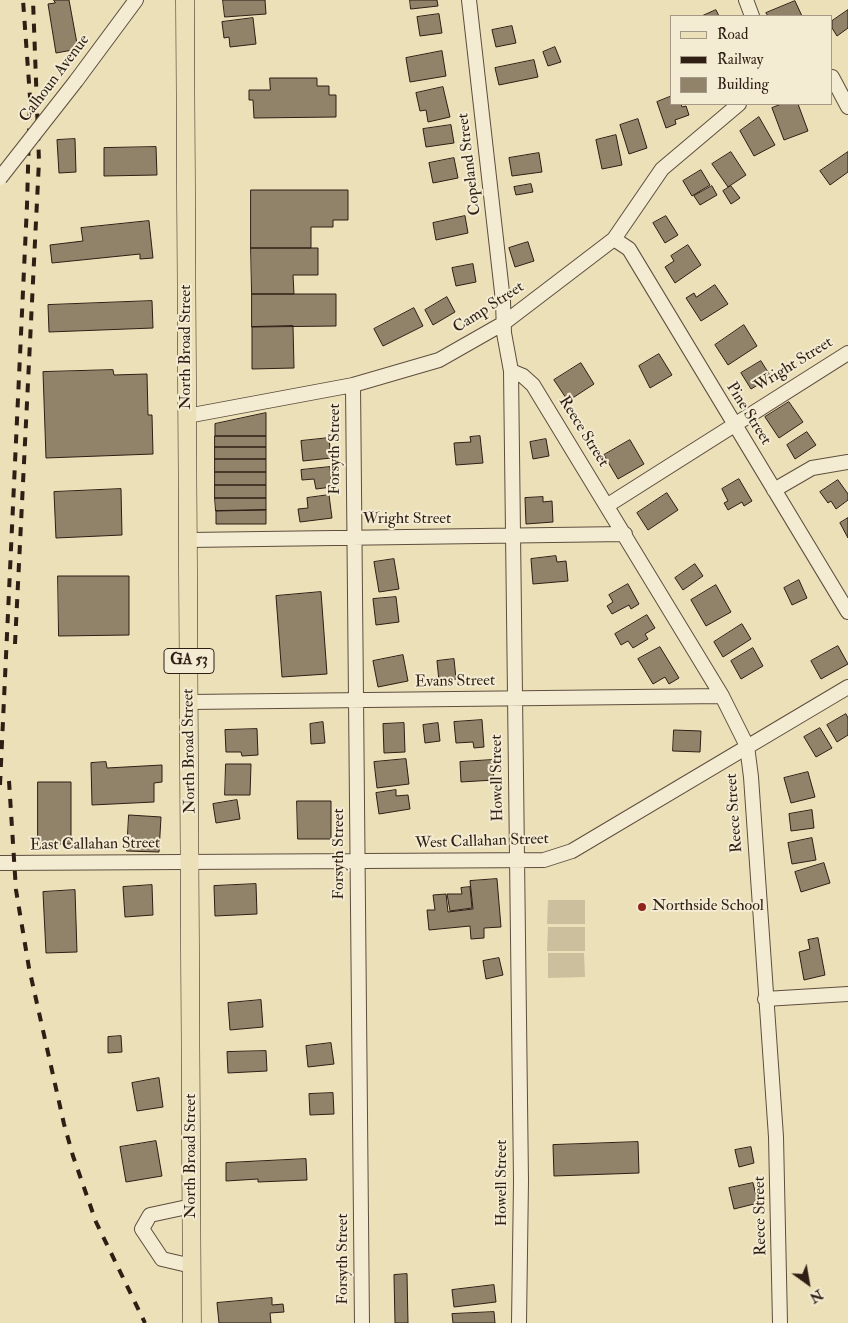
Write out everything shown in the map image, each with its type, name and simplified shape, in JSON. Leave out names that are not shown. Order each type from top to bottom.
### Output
[{"type":"main road","name":"North Broad Street","points":[[185,0],[192,1323]]},
{"type":"street","name":"Calhoun Avenue","points":[[0,178],[136,0]]},
{"type":"street","name":"Copeland Street","points":[[469,0],[504,323]]},
{"type":"street","points":[[746,0],[752,15]]},
{"type":"street","points":[[833,79],[848,107]]},
{"type":"street","name":"Camp Street","points":[[187,416],[353,385],[438,360],[504,323],[614,239],[662,169],[738,105]]},
{"type":"street","name":"Pine Street","points":[[614,239],[629,249],[848,612]]},
{"type":"street","name":"Howell Street","points":[[504,323],[511,371],[521,1181],[519,1323]]},
{"type":"street","name":"Wright Street","points":[[608,505],[848,352]]},
{"type":"street","name":"Reece Street","points":[[511,371],[523,376],[533,385],[608,505],[722,696],[747,746],[751,777],[776,1146],[780,1323]]},
{"type":"street","name":"Forsyth Street","points":[[353,385],[362,1323]]},
{"type":"street","points":[[774,490],[812,468],[848,462]]},
{"type":"street","name":"Wright Street","points":[[189,540],[625,534]]},
{"type":"street","name":"West Callahan Street","points":[[191,861],[544,860],[572,851],[848,687]]},
{"type":"street","name":"Evans Street","points":[[189,702],[356,702],[722,696]]},
{"type":"street","name":"East Callahan Street","points":[[0,863],[191,861]]},
{"type":"street","points":[[765,999],[848,994]]},
{"type":"street","points":[[192,1206],[150,1215],[142,1229],[162,1259],[192,1266]]},
{"type":"shaded area","points":[[548,900],[585,900],[585,924],[547,924]]},
{"type":"shaded area","points":[[548,927],[585,927],[585,951],[547,951]]},
{"type":"shaded area","points":[[548,953],[584,953],[585,977],[548,978]]},
{"type":"building","points":[[54,0],[69,0],[78,49],[56,53],[48,4],[55,3]]},
{"type":"building","points":[[223,0],[265,0],[266,14],[225,17]]},
{"type":"building","points":[[410,0],[437,0],[438,6],[411,9]]},
{"type":"building","points":[[795,1],[802,15],[767,15],[766,13]]},
{"type":"building","points":[[716,10],[718,15],[704,15]]},
{"type":"building","points":[[848,10],[848,28],[837,36],[833,30],[833,20]]},
{"type":"building","points":[[439,14],[442,33],[420,36],[417,17]]},
{"type":"building","points":[[253,18],[256,44],[230,47],[229,37],[224,38],[222,22]]},
{"type":"building","points":[[512,26],[516,43],[496,47],[492,30]]},
{"type":"building","points":[[555,47],[561,62],[548,66],[543,52]]},
{"type":"building","points":[[442,51],[446,76],[410,82],[406,58]]},
{"type":"building","points":[[534,60],[538,77],[499,85],[495,68]]},
{"type":"building","points":[[270,78],[317,78],[317,86],[329,86],[329,95],[336,95],[336,117],[254,118],[253,100],[249,100],[249,90],[270,90]]},
{"type":"building","points":[[443,87],[450,117],[428,122],[426,110],[420,111],[416,93]]},
{"type":"building","points":[[670,97],[670,105],[686,106],[689,115],[675,120],[676,124],[666,128],[657,102]]},
{"type":"building","points":[[780,105],[798,105],[808,131],[784,140],[772,108]]},
{"type":"building","points":[[759,117],[775,145],[754,156],[740,131]]},
{"type":"building","points":[[638,119],[647,148],[629,154],[620,125]]},
{"type":"building","points":[[451,125],[454,143],[426,147],[423,129]]},
{"type":"building","points":[[616,135],[622,165],[602,169],[596,140]]},
{"type":"building","points":[[75,139],[76,172],[59,173],[57,140]]},
{"type":"building","points":[[156,147],[157,175],[104,176],[104,148]]},
{"type":"building","points":[[731,152],[746,175],[728,187],[712,164]]},
{"type":"building","points":[[848,152],[848,172],[830,185],[820,171]]},
{"type":"building","points":[[539,153],[542,172],[512,176],[509,158]]},
{"type":"building","points":[[454,158],[458,178],[433,183],[429,163]]},
{"type":"building","points":[[701,170],[710,185],[692,196],[683,181]]},
{"type":"building","points":[[531,184],[533,192],[516,195],[514,187]]},
{"type":"building","points":[[712,186],[717,195],[700,205],[694,196]]},
{"type":"building","points":[[731,186],[740,198],[731,204],[723,191]]},
{"type":"building","points":[[251,190],[348,190],[348,220],[333,220],[333,227],[311,227],[311,248],[251,248]]},
{"type":"building","points":[[465,216],[468,233],[436,240],[433,223]]},
{"type":"building","points":[[666,216],[678,235],[665,243],[653,223]]},
{"type":"building","points":[[149,221],[153,258],[140,259],[140,254],[52,263],[50,245],[83,241],[81,228]]},
{"type":"building","points":[[528,242],[534,261],[515,267],[509,248]]},
{"type":"building","points":[[688,245],[701,265],[675,283],[665,267],[674,261],[671,256]]},
{"type":"building","points":[[251,248],[318,248],[318,275],[293,275],[294,294],[252,294]]},
{"type":"building","points":[[473,264],[476,282],[456,286],[452,268]]},
{"type":"building","points":[[715,285],[728,304],[701,321],[686,298],[694,293],[696,297]]},
{"type":"building","points":[[252,294],[336,294],[336,326],[252,327]]},
{"type":"building","points":[[447,297],[455,312],[433,325],[425,310]]},
{"type":"building","points":[[152,301],[153,328],[49,332],[48,305]]},
{"type":"building","points":[[414,308],[423,326],[383,346],[374,329]]},
{"type":"building","points":[[744,325],[757,346],[728,365],[715,345]]},
{"type":"building","points":[[293,326],[294,368],[252,369],[252,327]]},
{"type":"building","points":[[659,354],[672,375],[650,388],[639,366]]},
{"type":"building","points":[[761,361],[771,377],[751,389],[741,373]]},
{"type":"building","points":[[581,363],[594,384],[568,401],[554,380]]},
{"type":"building","points":[[113,370],[114,375],[147,374],[148,415],[152,415],[153,454],[46,458],[43,372]]},
{"type":"building","points":[[789,402],[803,422],[779,438],[765,417]]},
{"type":"building","points":[[266,413],[266,436],[215,436],[215,424]]},
{"type":"building","points":[[807,432],[816,445],[795,459],[787,445]]},
{"type":"building","points":[[215,436],[266,436],[266,447],[215,447]]},
{"type":"building","points":[[480,436],[483,463],[456,465],[454,443],[471,442],[470,437]]},
{"type":"building","points":[[329,438],[331,458],[303,461],[301,441]]},
{"type":"building","points":[[546,439],[549,456],[533,459],[530,442]]},
{"type":"building","points":[[630,440],[644,464],[618,479],[604,455]]},
{"type":"building","points":[[215,447],[266,447],[266,459],[215,459]]},
{"type":"building","points":[[215,459],[266,459],[266,472],[215,472]]},
{"type":"building","points":[[330,467],[332,487],[316,489],[314,479],[302,480],[301,470]]},
{"type":"building","points":[[215,472],[266,472],[266,485],[215,485]]},
{"type":"building","points":[[739,479],[752,501],[744,506],[742,502],[728,510],[724,503],[728,501],[722,489]]},
{"type":"building","points":[[838,480],[848,494],[848,500],[836,509],[831,501],[828,503],[820,492]]},
{"type":"building","points":[[215,485],[266,485],[266,498],[215,498]]},
{"type":"building","points":[[121,489],[122,535],[56,538],[54,492]]},
{"type":"building","points":[[667,493],[678,510],[648,530],[637,513]]},
{"type":"building","points":[[329,495],[332,518],[300,522],[298,509],[308,508],[307,498]]},
{"type":"building","points":[[543,497],[543,502],[552,501],[553,522],[526,524],[525,498]]},
{"type":"building","points":[[215,498],[266,498],[266,510],[216,511]]},
{"type":"building","points":[[266,510],[266,524],[216,524],[216,511]]},
{"type":"building","points":[[848,518],[848,538],[840,523]]},
{"type":"building","points":[[556,556],[557,562],[566,561],[568,581],[533,584],[531,559]]},
{"type":"building","points":[[394,559],[399,589],[379,592],[374,562]]},
{"type":"building","points":[[695,564],[703,576],[683,590],[675,578]]},
{"type":"building","points":[[58,576],[129,576],[129,635],[59,636]]},
{"type":"building","points":[[799,580],[807,598],[792,605],[784,588]]},
{"type":"building","points":[[628,584],[639,604],[631,609],[629,605],[612,614],[607,606],[613,602],[609,595]]},
{"type":"building","points":[[716,585],[731,612],[706,626],[691,600]]},
{"type":"building","points":[[321,592],[327,674],[282,677],[276,596]]},
{"type":"building","points":[[396,597],[399,622],[376,625],[373,599]]},
{"type":"building","points":[[647,615],[655,628],[645,634],[648,639],[633,648],[628,641],[621,645],[615,634]]},
{"type":"building","points":[[742,624],[751,639],[723,657],[714,642]]},
{"type":"building","points":[[838,646],[848,664],[821,679],[811,661]]},
{"type":"building","points":[[660,647],[679,678],[669,684],[665,677],[653,684],[638,659]]},
{"type":"building","points":[[753,648],[763,666],[741,679],[731,661]]},
{"type":"building","points":[[403,655],[408,681],[378,687],[373,661]]},
{"type":"building","points":[[454,659],[456,679],[439,681],[437,661]]},
{"type":"building","points":[[846,714],[848,718],[848,735],[837,742],[827,725]]},
{"type":"building","points":[[482,720],[484,747],[474,748],[473,742],[456,743],[454,722]]},
{"type":"building","points":[[323,722],[325,743],[311,744],[310,724]]},
{"type":"building","points":[[404,723],[405,752],[384,753],[383,724]]},
{"type":"building","points":[[438,723],[440,741],[425,743],[423,725]]},
{"type":"building","points":[[820,728],[832,748],[816,757],[804,737]]},
{"type":"building","points":[[257,729],[258,755],[242,756],[241,752],[226,752],[225,730]]},
{"type":"building","points":[[674,730],[701,731],[700,752],[673,751]]},
{"type":"building","points":[[406,759],[409,784],[377,788],[374,762]]},
{"type":"building","points":[[492,760],[494,780],[461,782],[460,762]]},
{"type":"building","points":[[106,762],[107,768],[162,765],[162,782],[154,783],[154,802],[92,805],[91,763]]},
{"type":"building","points":[[226,764],[251,764],[250,795],[225,795]]},
{"type":"building","points":[[808,772],[815,797],[791,803],[784,778]]},
{"type":"building","points":[[38,782],[71,782],[71,844],[38,844]]},
{"type":"building","points":[[396,790],[396,796],[408,795],[410,809],[379,814],[376,793]]},
{"type":"building","points":[[237,800],[240,819],[216,823],[213,804]]},
{"type":"building","points":[[297,801],[331,801],[331,839],[298,839]]},
{"type":"building","points":[[812,810],[814,828],[791,831],[789,814]]},
{"type":"building","points":[[129,815],[161,817],[159,852],[127,851]]},
{"type":"building","points":[[812,838],[816,860],[792,864],[788,843]]},
{"type":"building","points":[[824,863],[830,883],[801,892],[795,872]]},
{"type":"building","points":[[497,879],[501,927],[484,928],[484,938],[471,939],[470,926],[429,930],[427,910],[435,910],[433,895],[446,894],[448,912],[473,909],[470,881]]},
{"type":"building","points":[[256,884],[257,914],[215,916],[214,886]]},
{"type":"building","points":[[152,885],[153,915],[125,917],[123,887]]},
{"type":"building","points":[[470,887],[472,908],[450,911],[447,894],[462,894],[461,888]]},
{"type":"building","points":[[75,890],[77,952],[46,953],[43,892]]},
{"type":"building","points":[[818,938],[825,975],[804,980],[799,952],[810,949],[808,940]]},
{"type":"building","points":[[499,958],[503,975],[486,979],[483,961]]},
{"type":"building","points":[[261,1000],[263,1027],[230,1030],[228,1003]]},
{"type":"building","points":[[121,1036],[122,1052],[108,1053],[108,1037]]},
{"type":"building","points":[[331,1043],[334,1064],[308,1067],[306,1046]]},
{"type":"building","points":[[266,1051],[267,1071],[228,1073],[227,1052]]},
{"type":"building","points":[[159,1078],[163,1107],[137,1111],[132,1083]]},
{"type":"building","points":[[333,1093],[334,1114],[310,1115],[309,1094]]},
{"type":"building","points":[[156,1141],[162,1176],[126,1182],[120,1147]]},
{"type":"building","points":[[638,1142],[639,1173],[554,1176],[553,1145]]},
{"type":"building","points":[[751,1147],[754,1163],[739,1167],[735,1150]]},
{"type":"building","points":[[306,1159],[307,1180],[258,1182],[258,1179],[226,1181],[226,1163]]},
{"type":"building","points":[[753,1183],[758,1203],[734,1209],[729,1188]]},
{"type":"building","points":[[407,1274],[408,1323],[395,1323],[394,1275]]},
{"type":"building","points":[[494,1285],[496,1302],[454,1307],[452,1290]]},
{"type":"building","points":[[272,1298],[272,1305],[283,1304],[284,1312],[270,1313],[271,1323],[219,1323],[217,1303]]},
{"type":"building","points":[[494,1312],[495,1323],[453,1323],[452,1314]]},
{"type":"railway","points":[[0,785],[27,205],[30,97],[23,0]]},
{"type":"railway","points":[[15,644],[39,161],[33,0]]},
{"type":"railway","points":[[9,781],[16,890],[29,968],[64,1124],[96,1222],[145,1323]]},
{"type":"place","name":"Northside School","points":[[642,907]]}]
